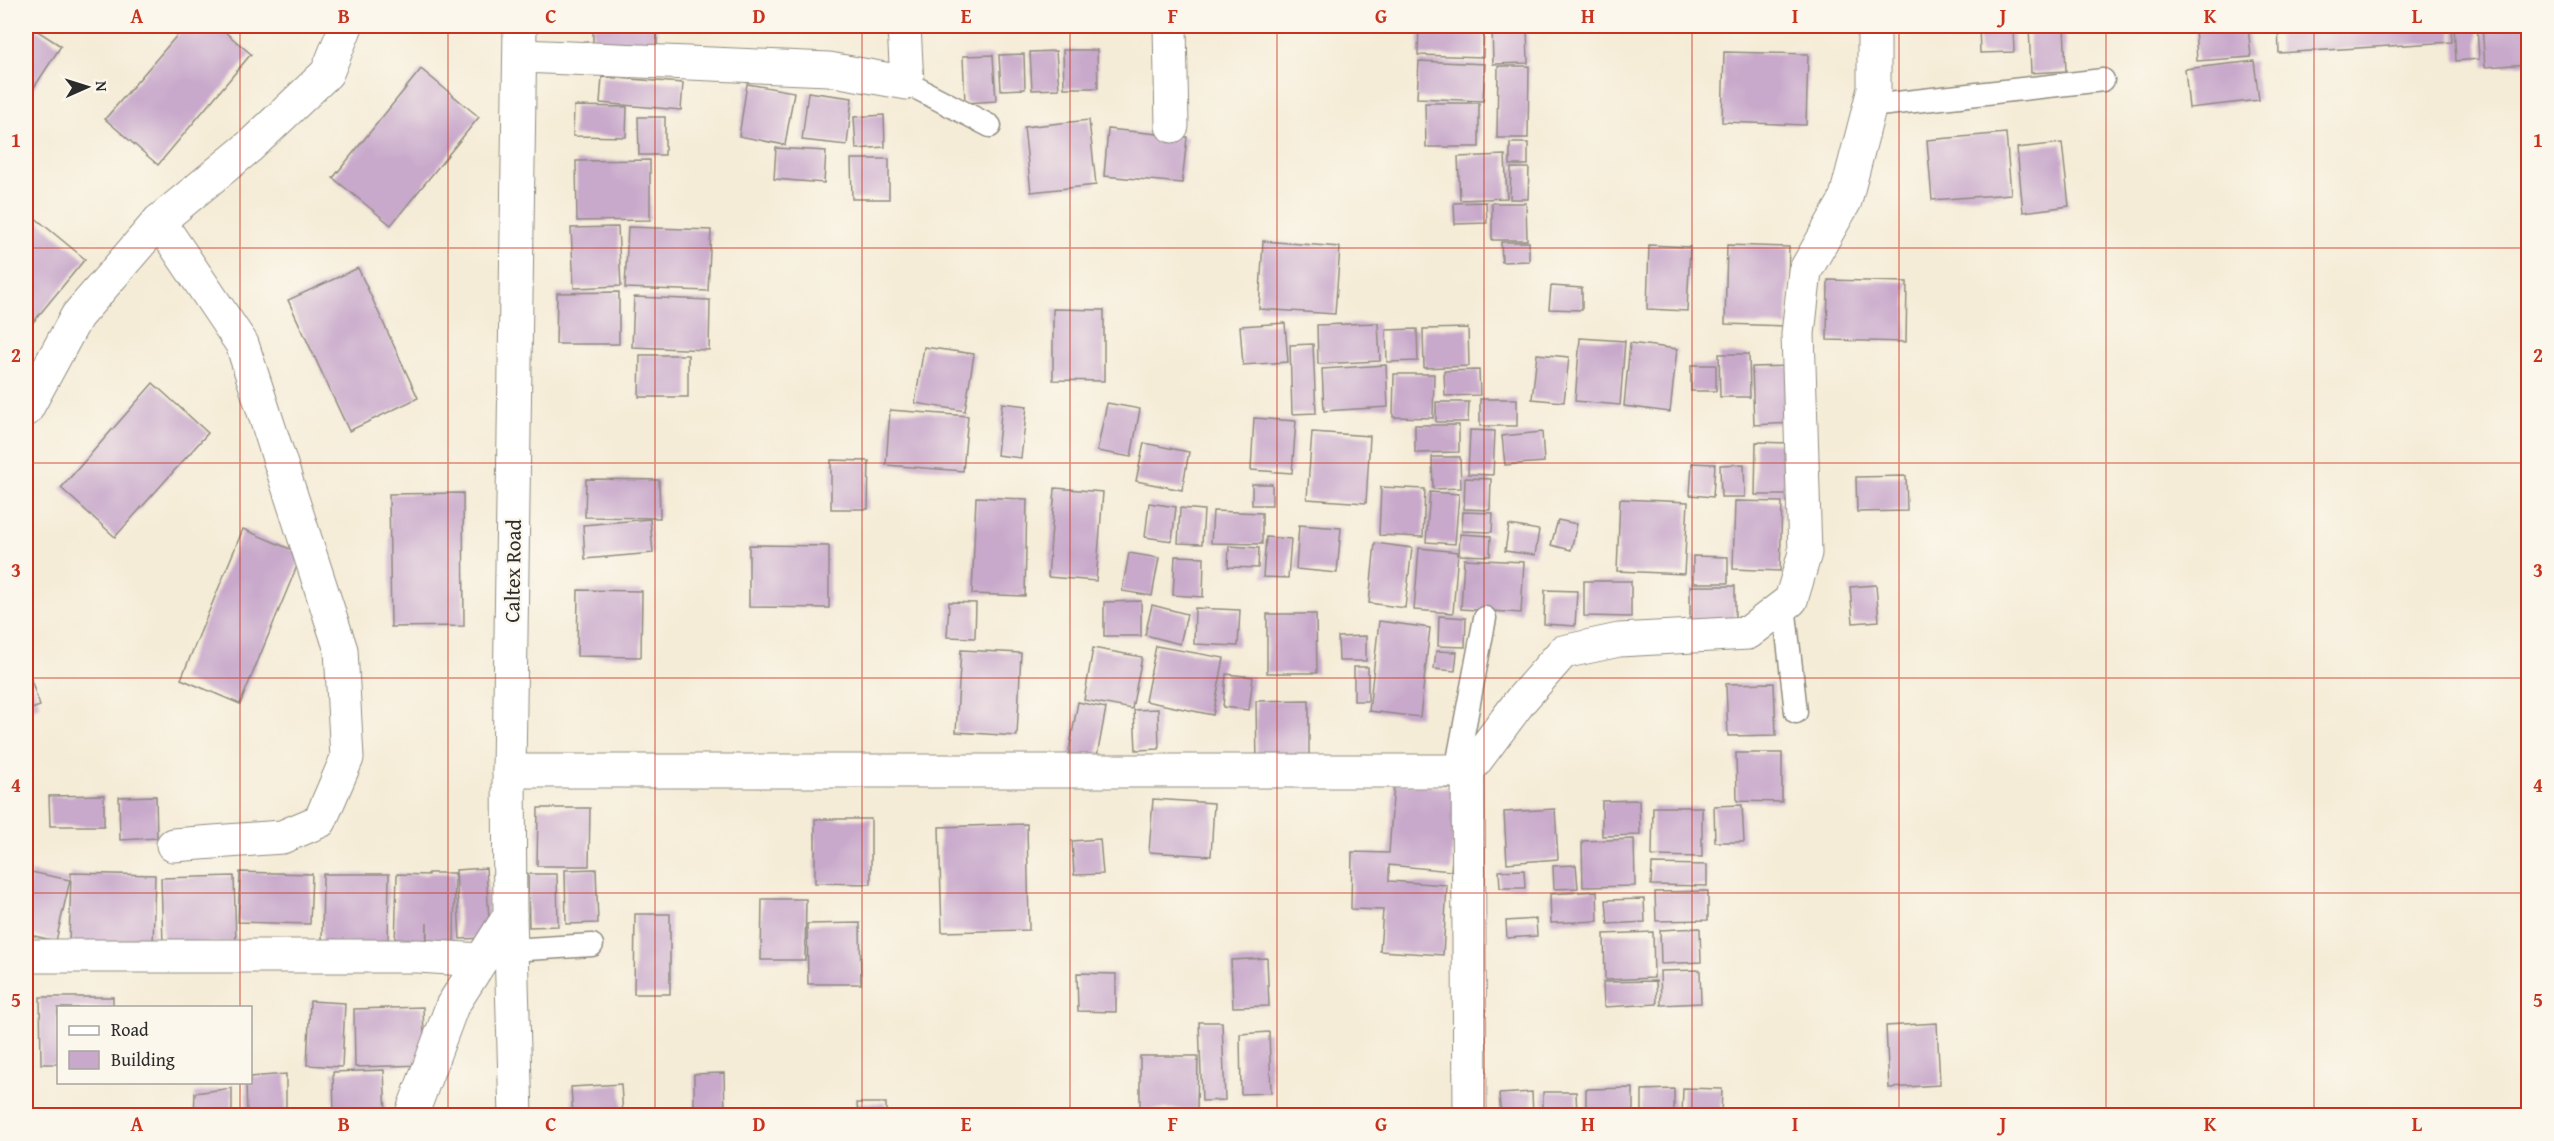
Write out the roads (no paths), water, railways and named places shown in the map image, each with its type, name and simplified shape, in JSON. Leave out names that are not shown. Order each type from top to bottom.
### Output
[{"type":"street","points":[[26,410],[77,316],[159,221],[249,147],[327,73],[346,26]]},
{"type":"street","points":[[521,41],[829,69],[907,83],[904,26]]},
{"type":"street","points":[[1170,26],[1172,126]]},
{"type":"street","points":[[1470,1116],[1462,771],[1563,652],[1619,640],[1748,633],[1791,600],[1805,553],[1798,334],[1805,271],[1845,201],[1874,89],[1875,26]]},
{"type":"street","name":"Caltex Road","points":[[516,1116],[496,955],[510,915],[510,771],[521,41]]},
{"type":"street","points":[[159,221],[242,344],[341,650],[347,758],[320,820],[282,837],[173,845]]},
{"type":"street","points":[[510,771],[1462,771]]},
{"type":"street","points":[[26,956],[496,955]]},
{"type":"street","points":[[411,1116],[452,1005],[496,955]]},
{"type":"lane","points":[[1870,106],[2103,80]]},
{"type":"lane","points":[[907,83],[990,126]]},
{"type":"lane","points":[[1784,605],[1796,712]]},
{"type":"lane","points":[[1462,771],[1485,618]]},
{"type":"lane","points":[[496,955],[592,945]]}]
